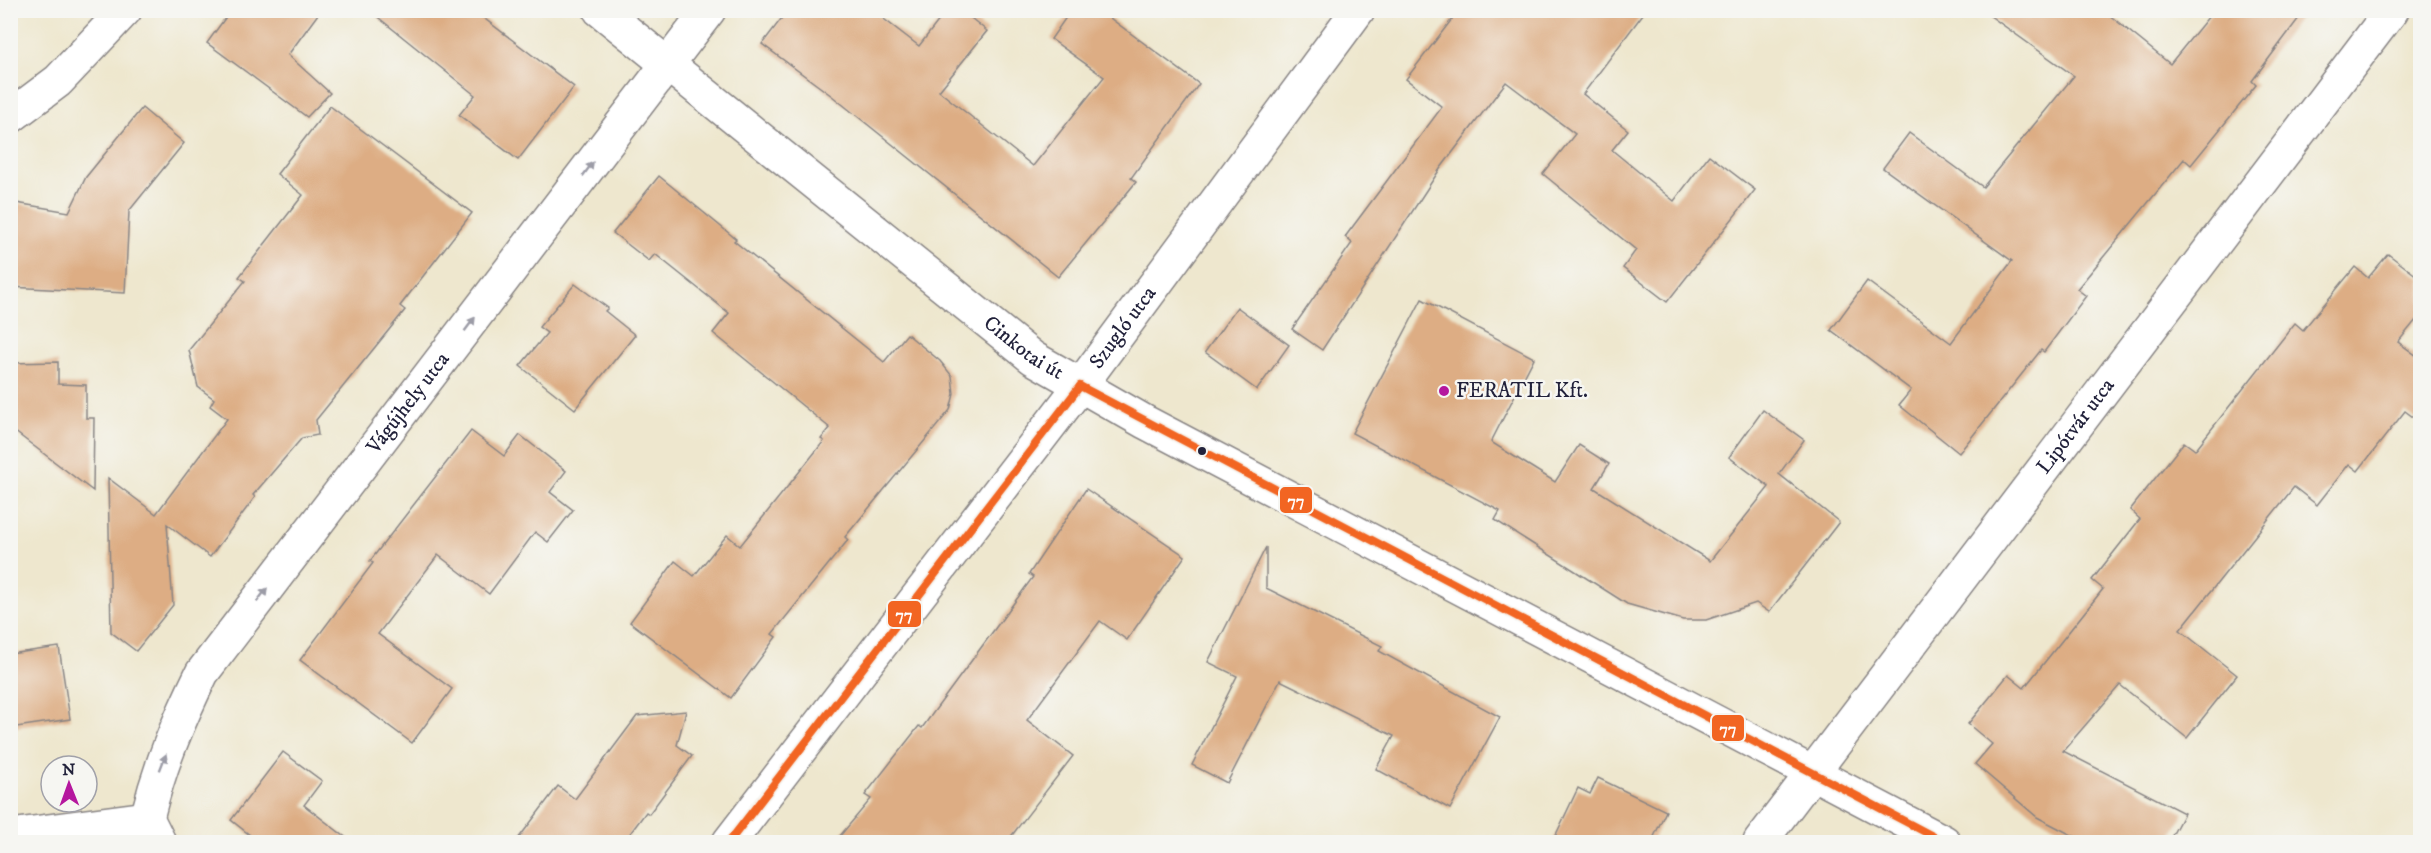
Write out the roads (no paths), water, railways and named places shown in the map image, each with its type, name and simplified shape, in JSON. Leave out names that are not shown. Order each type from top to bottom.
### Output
[{"type":"street","points":[[10,117],[58,81],[125,10]]},
{"type":"street","name":"Cinkotai út","points":[[600,10],[1033,358],[1080,386],[1944,843]]},
{"type":"street","name":"Vágújhely utca","points":[[153,830],[157,777],[178,722],[202,673],[709,10]]},
{"type":"street","name":"Szugló utca","points":[[729,843],[1080,386],[1358,10]]},
{"type":"street","name":"Lipótvár utca","points":[[1760,843],[2392,10]]},
{"type":"street","points":[[10,836],[153,830]]},
{"type":"place","name":"FERATIL Kft.","points":[[1444,391]]}]
